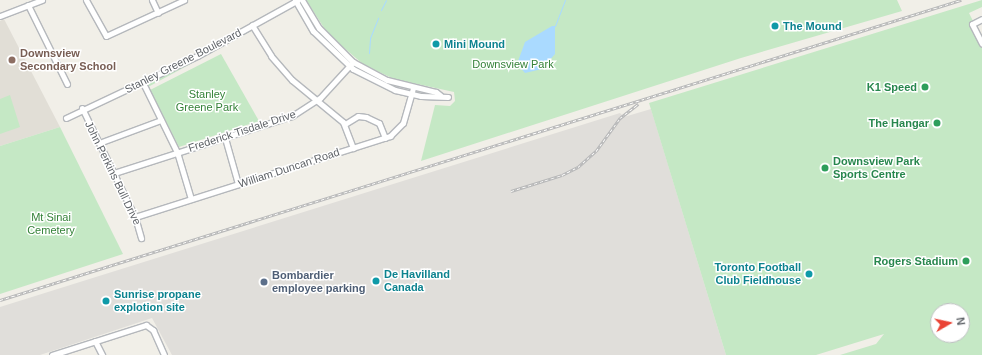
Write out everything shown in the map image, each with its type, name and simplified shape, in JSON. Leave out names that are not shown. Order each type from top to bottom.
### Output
[{"type":"street","points":[[0,16],[42,0]]},
{"type":"street","points":[[86,0],[106,36],[184,0]]},
{"type":"street","points":[[152,0],[158,13]]},
{"type":"street","points":[[296,0],[313,31],[352,64],[412,91],[436,92],[441,96],[448,97]]},
{"type":"street","name":"Stanley Greene Boulevard","points":[[66,118],[82,108],[143,83],[296,0]]},
{"type":"street","points":[[302,0],[319,28],[352,64]]},
{"type":"street","points":[[28,5],[67,84]]},
{"type":"street","points":[[981,42],[972,24],[982,19]]},
{"type":"street","points":[[252,25],[280,67],[316,102],[345,124],[353,148]]},
{"type":"street","name":"Frederick Tisdale Drive","points":[[114,173],[285,118],[316,102],[352,64]]},
{"type":"street","points":[[143,83],[177,152],[191,199]]},
{"type":"street","name":"William Duncan Road","points":[[135,216],[385,138],[397,131],[403,123],[412,91]]},
{"type":"street","name":"John Perkins Bull Drive","points":[[82,108],[135,216],[141,238]]},
{"type":"street","points":[[345,124],[358,116],[366,117],[379,123],[385,138]]},
{"type":"street","points":[[99,143],[161,120]]},
{"type":"street","points":[[225,138],[238,184]]},
{"type":"street","points":[[52,355],[143,325],[150,327],[164,355]]},
{"type":"street","points":[[95,341],[102,355]]},
{"type":"shaded area","name":"Downsview Secondary School","points":[[4,19],[60,127],[0,146],[0,21]]},
{"type":"shaded area","points":[[651,109],[726,355],[172,355],[152,318],[40,355],[0,355],[0,307],[620,113],[624,117]]},
{"type":"green space","name":"Downsview Park","points":[[306,0],[897,0],[902,11],[741,58],[421,161],[435,105],[450,106],[455,101],[454,92],[394,79],[364,65],[328,34]]},
{"type":"green space","name":"Downsview Park Sports Centre","points":[[982,0],[982,7],[969,13],[982,39],[982,355],[840,355],[876,344],[884,334],[816,355],[726,355],[649,103]]},
{"type":"green space","points":[[249,29],[253,30],[148,87],[150,82]]},
{"type":"green space","name":"Stanley Greene Park","points":[[221,54],[259,121],[179,147],[150,90]]},
{"type":"green space","points":[[10,95],[20,127],[0,134],[0,99]]},
{"type":"green space","name":"Mt Sinai Cemetery","points":[[60,127],[123,254],[0,294],[0,146]]},
{"type":"water","points":[[552,26],[555,26],[555,54],[542,69],[525,73],[517,64],[525,42]]},
{"type":"waterway","points":[[381,10],[386,0]]},
{"type":"waterway","points":[[555,26],[565,0]]},
{"type":"waterway","points":[[369,53],[370,38],[378,18]]},
{"type":"railway","points":[[0,300],[961,0]]},
{"type":"railway","points":[[511,191],[562,175],[578,167],[596,151],[620,118],[638,104]]},
{"type":"place","name":"The Mound","points":[[775,26]]},
{"type":"place","name":"Mini Mound","points":[[436,44]]},
{"type":"place","name":"Downsview Secondary School","points":[[12,60]]},
{"type":"place","name":"K1 Speed","points":[[925,87]]},
{"type":"place","name":"The Hangar","points":[[937,123]]},
{"type":"place","name":"Downsview Park Sports Centre","points":[[825,168]]},
{"type":"place","name":"Rogers Stadium","points":[[966,261]]},
{"type":"place","name":"Toronto Football Club Fieldhouse","points":[[809,274]]},
{"type":"place","name":"De Havilland Canada","points":[[376,281]]},
{"type":"place","name":"Bombardier employee parking","points":[[264,282]]},
{"type":"place","name":"Sunrise propane explotion site","points":[[106,301]]}]
